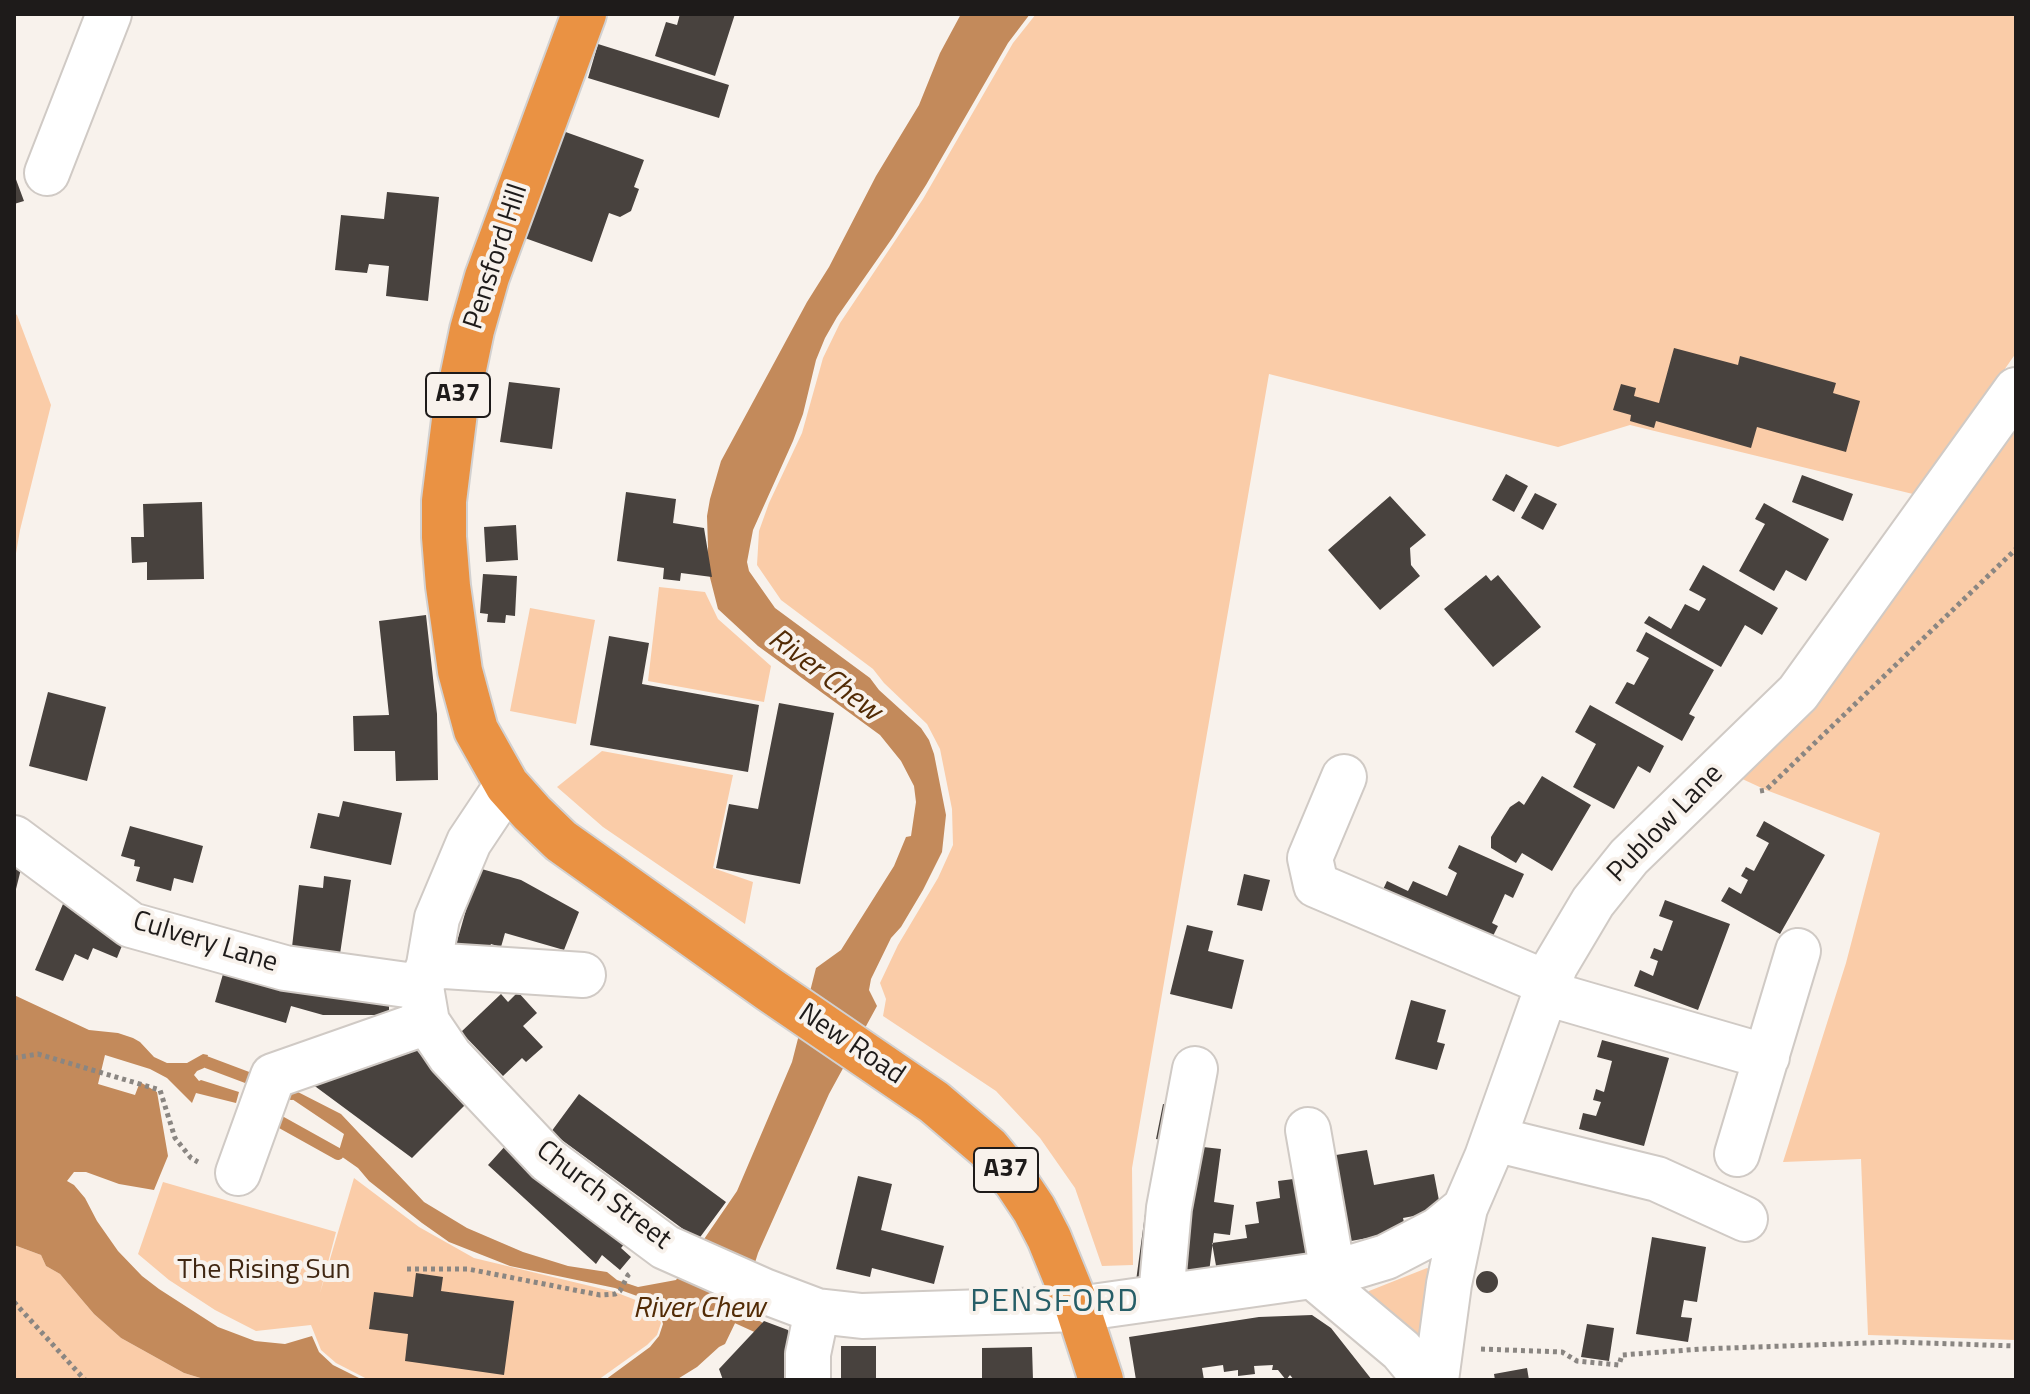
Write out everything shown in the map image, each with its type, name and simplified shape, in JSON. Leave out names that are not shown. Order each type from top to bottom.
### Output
[{"type":"highway","name":"Pensford Hill","points":[[507,785],[476,730],[460,671],[444,537],[446,488],[462,374],[484,290],[584,14]]},
{"type":"highway","name":"New Road","points":[[507,785],[561,841],[778,996],[885,1067],[988,1148],[1016,1182],[1049,1238],[1078,1309],[1101,1380]]},
{"type":"street","points":[[47,173],[109,14]]},
{"type":"street","name":"Publow Lane","points":[[1161,1296],[1324,1275],[1386,1257],[1438,1230],[1465,1208],[1494,1139],[1555,966],[1593,902],[1629,857],[1798,693],[2016,390]]},
{"type":"street","points":[[1344,777],[1310,858],[1316,885],[1548,988],[1767,1057]]},
{"type":"street","points":[[238,1173],[273,1076],[426,992],[437,918],[469,842],[507,785]]},
{"type":"street","name":"Culvery Lane","points":[[14,838],[131,925],[285,968],[426,992],[583,975]]},
{"type":"street","points":[[1737,1154],[1798,951]]},
{"type":"street","name":"Church Street","points":[[426,992],[450,1056],[548,1160],[670,1250],[764,1291],[817,1311],[862,1316],[1078,1309],[1161,1296]]},
{"type":"street","points":[[1161,1296],[1169,1208],[1195,1069]]},
{"type":"street","points":[[1308,1130],[1324,1275],[1401,1350],[1434,1369],[1465,1208]]},
{"type":"street","points":[[1494,1139],[1657,1179],[1745,1219]]},
{"type":"street","points":[[808,1380],[808,1354],[817,1311]]},
{"type":"path","points":[[14,1058],[38,1054],[160,1090],[175,1138],[191,1158],[221,1177],[238,1173]]},
{"type":"path","points":[[407,1269],[468,1269],[600,1295],[620,1291],[628,1275]]},
{"type":"path","points":[[14,1302],[85,1380]]},
{"type":"path","points":[[1434,1369],[1562,1352],[1577,1361],[1619,1365],[1622,1355],[1701,1349],[1895,1342],[2016,1346]]},
{"type":"green space","points":[[1036,14],[2016,14],[2016,353],[1917,495],[1630,425],[1558,447],[1269,374],[1132,1168],[1133,1265],[1102,1266],[1075,1188],[1040,1138],[996,1091],[883,1016],[886,999],[880,983],[953,845],[952,809],[940,749],[927,724],[873,669],[781,600],[757,565],[759,531],[802,433],[823,358],[840,323],[923,199],[1013,43]]},
{"type":"green space","points":[[14,313],[51,405],[14,565]]},
{"type":"green space","points":[[2016,426],[2016,1340],[1868,1335],[1861,1159],[1783,1162],[1846,963],[1880,833],[1738,777]]},
{"type":"green space","points":[[659,587],[705,592],[718,619],[771,666],[764,702],[648,681]]},
{"type":"green space","points":[[530,608],[595,620],[576,724],[510,711]]},
{"type":"green space","points":[[602,751],[733,775],[713,868],[753,882],[745,924],[603,827],[557,787]]},
{"type":"green space","name":"The Rising Sun","points":[[354,1178],[419,1227],[474,1258],[615,1292],[646,1304],[656,1311],[661,1323],[657,1335],[598,1380],[369,1380],[336,1363],[321,1350],[311,1325],[256,1331],[215,1310],[169,1280],[138,1254],[163,1182],[336,1232],[320,1293]]},
{"type":"green space","points":[[14,1245],[41,1255],[46,1266],[60,1274],[94,1314],[121,1338],[184,1373],[207,1380],[14,1380]]},
{"type":"green space","points":[[1427,1268],[1435,1271],[1425,1344],[1366,1297],[1369,1291]]},
{"type":"water","points":[[961,14],[1030,14],[1008,43],[926,185],[825,338],[793,441],[753,530],[747,562],[749,571],[775,608],[870,678],[921,728],[934,754],[946,815],[942,852],[923,890],[891,938],[871,979],[869,990],[877,1006],[829,1094],[758,1253],[738,1317],[725,1344],[676,1380],[605,1380],[650,1347],[659,1336],[663,1324],[659,1310],[637,1296],[615,1288],[510,1266],[449,1242],[338,1154],[344,1134],[292,1099],[292,1089],[341,1114],[424,1202],[467,1228],[523,1252],[568,1266],[607,1272],[617,1280],[638,1287],[676,1280],[737,1191],[792,1062],[816,968],[841,950],[894,866],[906,837],[911,836],[916,802],[914,786],[901,761],[880,735],[758,646],[718,609],[706,562],[710,499],[721,461],[876,176],[919,105],[940,53]]},
{"type":"water","points":[[14,995],[89,1030],[133,1038],[154,1057],[167,1063],[187,1063],[203,1054],[208,1055],[204,1068],[194,1075],[199,1081],[239,1092],[236,1103],[196,1093],[192,1103],[167,1078],[150,1069],[105,1055],[98,1084],[135,1095],[140,1082],[157,1092],[168,1156],[154,1190],[119,1184],[86,1172],[74,1172],[67,1181],[85,1198],[118,1251],[159,1289],[218,1327],[255,1341],[285,1344],[312,1336],[319,1352],[333,1365],[363,1380],[207,1380],[184,1373],[121,1338],[94,1314],[60,1274],[46,1266],[41,1255],[14,1245]]},
{"type":"building","points":[[680,14],[735,14],[715,76],[655,56],[666,22],[677,25]]},
{"type":"building","points":[[598,44],[729,85],[719,118],[588,78]]},
{"type":"building","points":[[560,130],[644,160],[634,187],[639,189],[631,211],[620,217],[609,213],[592,262],[522,237]]},
{"type":"building","points":[[14,174],[24,201],[14,204]]},
{"type":"building","points":[[387,192],[439,197],[428,301],[386,296],[389,266],[369,264],[367,273],[335,270],[341,215],[384,219]]},
{"type":"building","points":[[1674,348],[1738,365],[1740,356],[1836,383],[1833,393],[1860,401],[1846,452],[1757,427],[1751,448],[1656,421],[1654,428],[1630,421],[1631,415],[1613,410],[1621,384],[1636,388],[1634,396],[1659,403]]},
{"type":"building","points":[[509,382],[560,388],[552,449],[500,442]]},
{"type":"building","points":[[1506,474],[1528,486],[1514,512],[1492,500]]},
{"type":"building","points":[[1802,475],[1853,494],[1843,521],[1792,502]]},
{"type":"building","points":[[626,492],[676,499],[673,523],[704,528],[712,577],[681,573],[680,581],[663,579],[664,568],[617,561]]},
{"type":"building","points":[[1535,493],[1557,504],[1543,530],[1521,518]]},
{"type":"building","points":[[1390,496],[1426,535],[1410,548],[1411,565],[1420,576],[1380,610],[1328,550]]},
{"type":"building","points":[[202,502],[204,579],[147,580],[147,562],[132,563],[131,537],[144,537],[143,504]]},
{"type":"building","points":[[1764,503],[1829,539],[1806,581],[1786,570],[1774,591],[1739,571],[1765,524],[1755,519]]},
{"type":"building","points":[[516,525],[518,560],[486,562],[484,527]]},
{"type":"building","points":[[1703,565],[1778,608],[1762,635],[1745,625],[1721,667],[1644,623],[1649,616],[1671,629],[1685,604],[1699,611],[1706,599],[1689,590]]},
{"type":"building","points":[[483,574],[517,576],[515,616],[506,615],[505,623],[487,622],[488,614],[480,613]]},
{"type":"building","points":[[1486,575],[1491,581],[1498,575],[1541,627],[1493,667],[1444,609]]},
{"type":"building","points":[[426,615],[437,714],[438,780],[396,781],[395,751],[354,751],[353,716],[389,715],[379,621]]},
{"type":"building","points":[[1646,632],[1714,670],[1689,714],[1695,717],[1682,741],[1615,703],[1627,682],[1634,685],[1649,658],[1636,651]]},
{"type":"building","points":[[609,636],[649,643],[642,684],[759,705],[748,772],[590,745]]},
{"type":"building","points":[[48,692],[106,707],[87,781],[29,766]]},
{"type":"building","points":[[779,703],[834,713],[800,884],[716,868],[729,804],[758,809]]},
{"type":"building","points":[[1590,705],[1664,746],[1650,773],[1638,766],[1614,809],[1573,787],[1596,744],[1575,732]]},
{"type":"building","points":[[1542,776],[1591,805],[1552,871],[1522,853],[1516,863],[1491,848],[1491,837],[1510,807],[1519,801],[1524,805]]},
{"type":"building","points":[[343,801],[402,813],[391,865],[310,848],[318,813],[339,817]]},
{"type":"building","points":[[1764,821],[1825,855],[1780,934],[1721,901],[1729,887],[1741,894],[1748,880],[1741,876],[1746,867],[1754,871],[1769,843],[1756,836]]},
{"type":"building","points":[[130,826],[203,846],[193,883],[174,878],[171,891],[136,881],[140,867],[134,866],[135,860],[121,856]]},
{"type":"building","points":[[1459,845],[1524,874],[1513,898],[1505,894],[1492,923],[1498,926],[1488,946],[1380,896],[1387,881],[1408,891],[1413,881],[1447,896],[1457,873],[1448,868]]},
{"type":"building","points":[[14,855],[24,857],[15,893],[14,893]]},
{"type":"building","points":[[478,868],[521,880],[579,912],[564,950],[505,933],[501,947],[491,944],[487,953],[454,952]]},
{"type":"building","points":[[1244,874],[1270,880],[1262,911],[1237,905]]},
{"type":"building","points":[[324,876],[351,880],[340,954],[292,947],[299,885],[323,888]]},
{"type":"building","points":[[1665,900],[1730,924],[1698,1010],[1634,986],[1640,970],[1653,976],[1658,961],[1650,958],[1654,948],[1662,951],[1673,921],[1659,916]]},
{"type":"building","points":[[63,904],[128,931],[117,958],[93,948],[88,960],[75,954],[63,981],[35,970]]},
{"type":"building","points":[[1187,925],[1213,931],[1208,951],[1244,960],[1232,1009],[1170,994]]},
{"type":"building","points":[[227,960],[389,997],[389,1015],[323,1015],[291,1006],[286,1023],[215,1002]]},
{"type":"building","points":[[518,992],[537,1013],[523,1026],[543,1047],[526,1062],[522,1058],[503,1076],[461,1032],[501,994],[508,1002]]},
{"type":"building","points":[[1411,1000],[1446,1010],[1437,1042],[1445,1044],[1437,1070],[1395,1059]]},
{"type":"building","points":[[1602,1040],[1669,1058],[1644,1146],[1579,1129],[1583,1113],[1596,1116],[1601,1102],[1593,1100],[1596,1089],[1604,1092],[1612,1061],[1597,1057]]},
{"type":"building","points":[[409,1042],[466,1104],[412,1158],[312,1084]]},
{"type":"building","points":[[579,1094],[726,1202],[698,1240],[551,1132]]},
{"type":"building","points":[[1163,1104],[1184,1108],[1178,1143],[1156,1139]]},
{"type":"building","points":[[507,1144],[626,1242],[621,1248],[631,1257],[620,1270],[602,1255],[596,1264],[488,1165]]},
{"type":"building","points":[[1194,1146],[1221,1149],[1214,1202],[1234,1205],[1230,1235],[1214,1233],[1208,1280],[1177,1276]]},
{"type":"building","points":[[1367,1150],[1374,1185],[1434,1174],[1441,1211],[1403,1218],[1406,1231],[1351,1241],[1336,1155]]},
{"type":"building","points":[[858,1176],[892,1184],[881,1230],[944,1246],[934,1284],[872,1268],[870,1277],[836,1269]]},
{"type":"building","points":[[1301,1178],[1315,1261],[1218,1277],[1212,1243],[1247,1238],[1245,1225],[1259,1223],[1256,1202],[1280,1198],[1278,1181]]},
{"type":"building","points":[[1145,1214],[1159,1216],[1151,1282],[1136,1281]]},
{"type":"building","points":[[1652,1237],[1706,1247],[1697,1302],[1684,1300],[1681,1317],[1692,1318],[1688,1342],[1636,1334]]},
{"type":"building","points":[[1487,1271],[1495,1274],[1498,1282],[1495,1290],[1487,1293],[1479,1290],[1476,1282],[1479,1274]]},
{"type":"building","points":[[416,1273],[443,1277],[441,1291],[514,1301],[504,1375],[405,1361],[408,1334],[369,1329],[374,1292],[413,1297]]},
{"type":"building","points":[[1312,1315],[1331,1328],[1372,1380],[1294,1380],[1290,1375],[1286,1380],[1278,1370],[1272,1370],[1273,1365],[1254,1366],[1255,1374],[1238,1376],[1238,1370],[1224,1372],[1223,1365],[1202,1368],[1204,1380],[1136,1380],[1129,1337],[1259,1317]]},
{"type":"building","points":[[764,1321],[788,1330],[800,1361],[787,1380],[723,1380],[719,1369]]},
{"type":"building","points":[[1587,1324],[1614,1328],[1609,1361],[1581,1357]]},
{"type":"building","points":[[841,1346],[876,1346],[876,1380],[841,1380]]},
{"type":"building","points":[[1032,1347],[1033,1380],[982,1380],[982,1348]]},
{"type":"building","points":[[1527,1368],[1529,1380],[1495,1380],[1494,1374]]},
{"type":"waterway","name":"River Chew","points":[[206,1062],[291,1094]]},
{"type":"waterway","name":"River Chew","points":[[268,1115],[338,1154]]},
{"type":"waterway","points":[[725,1312],[758,1327]]},
{"type":"district","name":"PENSFORD","points":[[1055,1303]]}]
